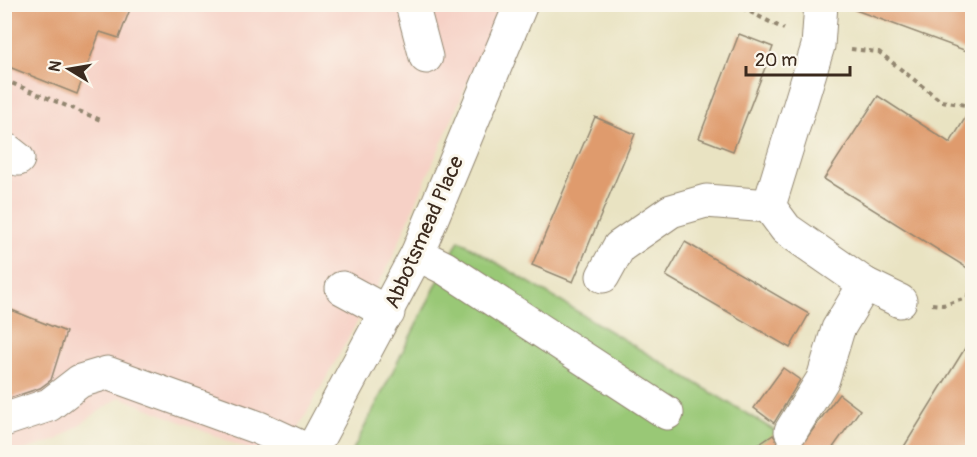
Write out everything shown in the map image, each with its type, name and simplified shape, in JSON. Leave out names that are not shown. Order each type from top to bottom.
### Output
[{"type":"street","points":[[412,4],[426,57]]},
{"type":"street","name":"Abbotsmead Place","points":[[311,452],[388,313],[417,254],[521,4]]},
{"type":"street","points":[[769,206],[818,46],[821,4]]},
{"type":"street","points":[[603,276],[619,246],[671,211],[706,201],[769,206],[786,229],[865,284],[900,300]]},
{"type":"street","points":[[417,254],[445,268],[667,413]]},
{"type":"street","points":[[791,431],[823,379],[838,329],[865,284]]},
{"type":"street","points":[[342,288],[388,313]]},
{"type":"street","points":[[4,420],[49,405],[80,381],[107,373],[259,428],[311,452]]},
{"type":"path","points":[[734,4],[818,46],[879,52],[941,101],[972,106]]},
{"type":"path","points":[[4,80],[103,121]]},
{"type":"path","points":[[900,300],[943,305],[967,298],[972,288]]},
{"type":"shaded area","points":[[4,5],[501,5],[390,263],[285,452],[255,452],[120,397],[57,440],[18,452],[5,452]]},
{"type":"green space","points":[[459,240],[810,452],[352,452]]},
{"type":"building","points":[[4,4],[132,4],[119,38],[100,32],[77,94],[4,65]]},
{"type":"building","points":[[851,4],[972,4],[972,53],[850,8]]},
{"type":"building","points":[[739,34],[773,47],[733,151],[699,138]]},
{"type":"building","points":[[878,96],[950,143],[972,107],[972,271],[824,179]]},
{"type":"building","points":[[595,117],[635,134],[573,282],[532,265]]},
{"type":"building","points":[[685,242],[809,314],[790,348],[666,276]]},
{"type":"building","points":[[4,307],[66,332],[51,380],[40,388],[4,400]]},
{"type":"building","points":[[972,337],[972,442],[966,453],[900,453]]},
{"type":"building","points":[[783,368],[800,380],[774,423],[754,408]]},
{"type":"building","points":[[839,394],[860,410],[829,453],[746,453],[773,435],[782,447],[791,450],[800,447]]}]
